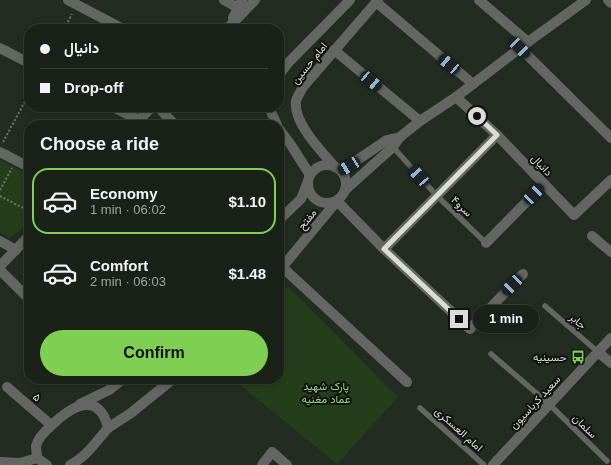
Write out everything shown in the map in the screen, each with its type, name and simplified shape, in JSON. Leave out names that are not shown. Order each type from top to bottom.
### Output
[{"type":"street","points":[[224,0],[240,4],[230,24]]},
{"type":"street","points":[[233,24],[255,0]]},
{"type":"street","name":"امام حسین","points":[[284,68],[350,0]]},
{"type":"street","points":[[479,0],[524,45],[611,138]]},
{"type":"street","points":[[284,136],[291,145],[309,178],[310,191],[316,200],[326,203],[336,201],[345,190],[394,147],[400,137],[586,0]]},
{"type":"street","points":[[608,0],[611,3]]},
{"type":"street","points":[[377,1],[473,84]]},
{"type":"street","name":"امام حسین","points":[[338,169],[310,137],[298,118],[296,101],[303,87],[377,1]]},
{"type":"street","points":[[73,2],[114,24]]},
{"type":"street","points":[[0,48],[24,60]]},
{"type":"street","points":[[334,50],[420,122]]},
{"type":"street","name":"دانیال","points":[[456,97],[497,135],[574,215],[611,180]]},
{"type":"street","points":[[120,112],[132,120]]},
{"type":"street","points":[[140,120],[147,112]]},
{"type":"street","points":[[163,112],[170,120]]},
{"type":"street","points":[[384,249],[497,135]]},
{"type":"street","points":[[338,169],[387,140],[400,137]]},
{"type":"street","points":[[0,152],[24,164]]},
{"type":"street","points":[[309,178],[318,167],[330,165],[338,169],[346,180],[345,190]]},
{"type":"street","name":"مفتح","points":[[284,215],[301,199],[309,178]]},
{"type":"street","points":[[486,243],[544,184]]},
{"type":"street","points":[[336,201],[384,249],[470,329],[523,274]]},
{"type":"street","name":"مفتح","points":[[284,265],[336,201]]},
{"type":"street","points":[[592,236],[611,252]]},
{"type":"street","points":[[0,241],[16,250]]},
{"type":"street","points":[[0,266],[24,241]]},
{"type":"street","points":[[0,270],[24,294]]},
{"type":"street","points":[[284,272],[407,382]]},
{"type":"street","name":"سعید کرباسیون","points":[[493,465],[611,338]]},
{"type":"street","points":[[598,352],[611,363]]},
{"type":"street","points":[[37,458],[36,446],[41,436],[58,418],[79,405],[109,390],[114,384]]},
{"type":"street","points":[[70,465],[77,462],[96,443],[108,428],[132,413],[167,384]]},
{"type":"street","name":"۵","points":[[7,387],[51,425]]},
{"type":"street","points":[[79,405],[94,406],[100,410],[105,417],[108,428]]},
{"type":"street","points":[[262,465],[272,452],[287,465]]},
{"type":"street","points":[[0,462],[20,463],[37,458]]},
{"type":"street","points":[[37,458],[47,465]]},
{"type":"lane","name":"سرو۴","points":[[394,147],[437,196],[486,243]]},
{"type":"lane","name":"جابر","points":[[545,306],[598,352]]},
{"type":"lane","name":"سلمان","points":[[491,354],[549,404],[607,461]]},
{"type":"lane","name":"امام العسکری","points":[[420,408],[484,465]]},
{"type":"path","points":[[0,146],[24,103]]},
{"type":"path","points":[[0,190],[13,166]]},
{"type":"path","points":[[0,196],[24,208]]},
{"type":"green space","points":[[0,160],[24,172],[24,228],[9,238],[0,233]]},
{"type":"green space","name":"پارک شهید عماد مغنیه","points":[[288,286],[398,397],[337,464],[239,384],[284,384],[284,290]]},
{"type":"place","name":"حسینیه","points":[[578,357]]},
{"type":"route","points":[[459,319],[384,249],[497,135],[477,116]]}]
